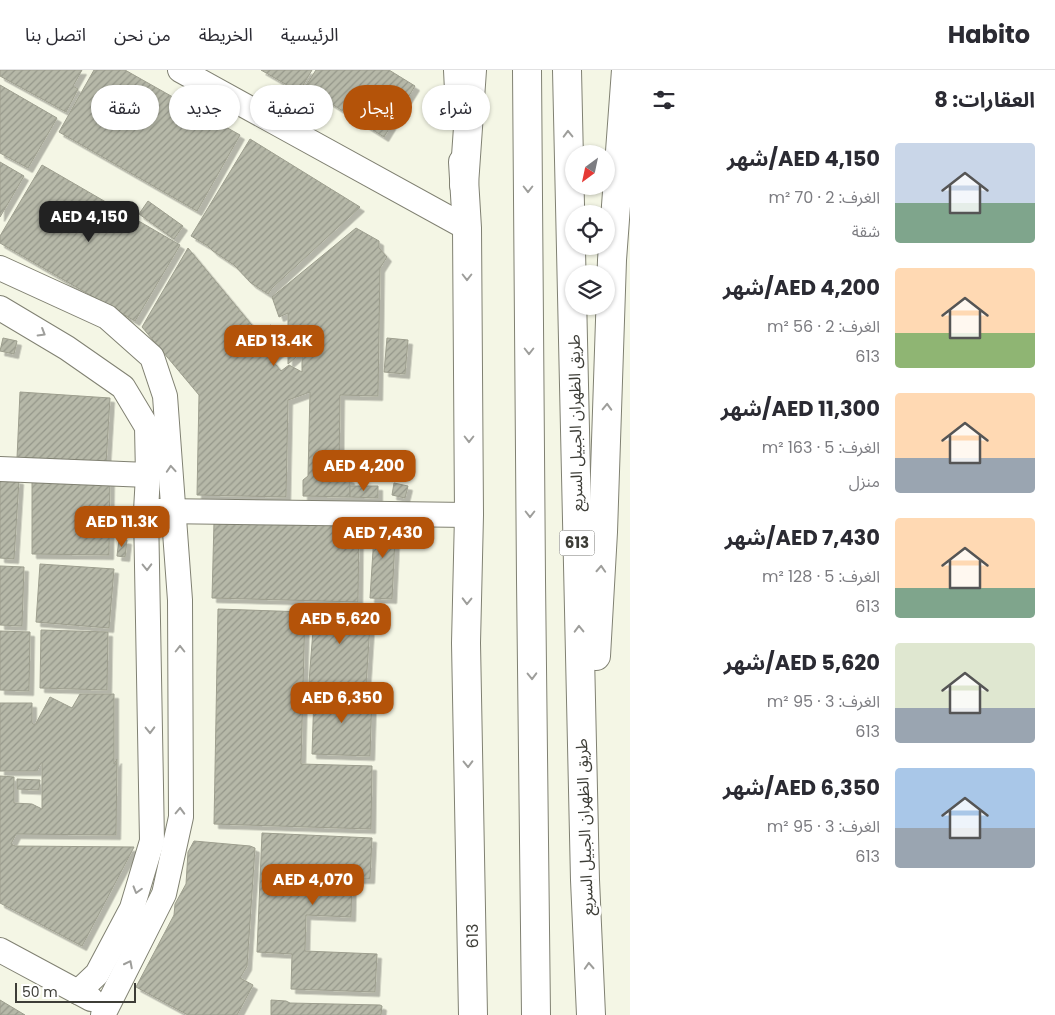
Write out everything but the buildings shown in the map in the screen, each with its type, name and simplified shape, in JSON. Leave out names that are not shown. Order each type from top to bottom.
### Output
[{"type":"main road","points":[[458,70],[464,185]]},
{"type":"main road","points":[[464,185],[472,70]]},
{"type":"main road","points":[[527,70],[536,1015]]},
{"type":"main road","name":"طريق الظهران الجبيل السريع","points":[[567,70],[585,880],[591,1015]]},
{"type":"main road","points":[[585,880],[603,532],[612,260],[626,70]]},
{"type":"main road","name":"613","points":[[464,185],[467,228],[469,515],[466,643],[473,1015]]},
{"type":"street","points":[[180,70],[467,228]]},
{"type":"street","points":[[0,268],[106,317],[152,357],[165,396],[180,610],[181,817],[164,894],[110,1012],[78,992],[0,950]]},
{"type":"street","points":[[0,308],[67,348],[123,387],[147,426],[148,475],[146,510],[152,841],[132,908],[97,974],[78,992]]},
{"type":"street","points":[[0,469],[148,475]]},
{"type":"street","points":[[146,510],[469,515]]},
{"type":"street","points":[[152,841],[175,844]]}]
